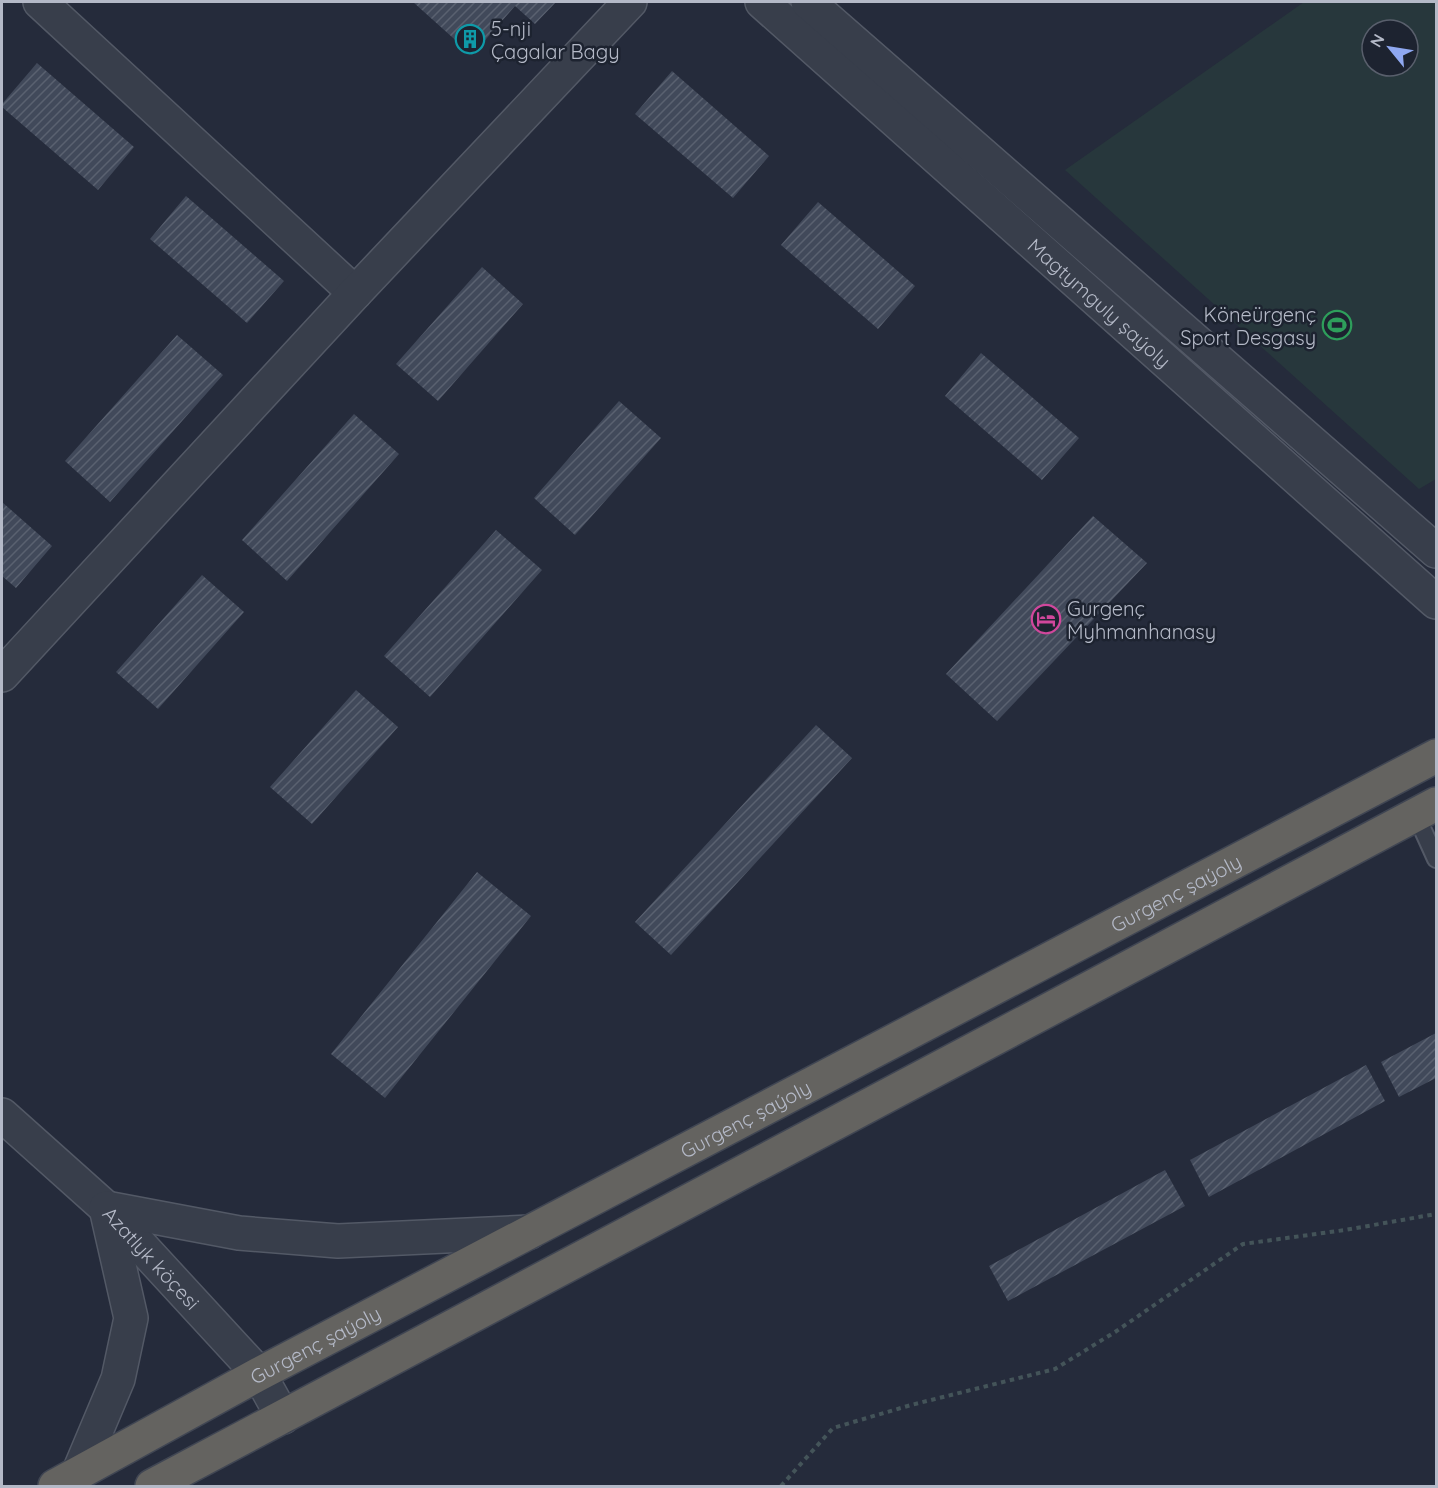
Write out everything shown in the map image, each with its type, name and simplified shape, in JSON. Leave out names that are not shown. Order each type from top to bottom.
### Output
[{"type":"highway","name":"Gurgenç şaýoly","points":[[67,1480],[260,1374],[1437,756]]},
{"type":"highway","points":[[152,1486],[1426,810]]},
{"type":"street","points":[[40,2],[355,293]]},
{"type":"street","points":[[2,675],[355,293],[630,2]]},
{"type":"street","name":"Magtymguly şaýoly","points":[[762,2],[1437,602]]},
{"type":"street","name":"Magtymguly şaýoly","points":[[808,2],[1437,551]]},
{"type":"street","name":"Azatlyk köçesi","points":[[2,1115],[106,1208],[260,1374],[283,1417]]},
{"type":"street","points":[[67,1480],[118,1379],[131,1318],[106,1208],[239,1233],[338,1241],[530,1232]]},
{"type":"lane","points":[[1426,810],[1437,859]]},
{"type":"path","points":[[781,1486],[833,1428],[911,1404],[1055,1369],[1114,1332],[1243,1244],[1437,1214]]},
{"type":"shaded area","name":"Köneürgenç Sport Desgasy","points":[[1304,2],[1436,2],[1436,479],[1419,489],[1065,170]]},
{"type":"building","name":"5-nji Çagalar Bagy","points":[[413,2],[556,2],[535,24],[515,6],[472,55]]},
{"type":"building","points":[[37,63],[134,147],[98,190],[2,107],[2,104]]},
{"type":"building","points":[[672,71],[769,156],[733,198],[635,114]]},
{"type":"building","points":[[186,196],[284,281],[247,323],[150,239]]},
{"type":"building","points":[[818,202],[915,286],[878,329],[781,245]]},
{"type":"building","points":[[482,267],[523,304],[438,401],[396,364]]},
{"type":"building","points":[[177,335],[223,375],[110,502],[65,461]]},
{"type":"building","points":[[981,353],[1079,438],[1042,480],[945,396]]},
{"type":"building","points":[[619,401],[661,438],[575,535],[534,498]]},
{"type":"building","points":[[354,414],[399,454],[287,581],[242,540]]},
{"type":"building","points":[[2,502],[52,546],[16,588],[2,576]]},
{"type":"building","name":"Gurgenç Myhmanhanasy","points":[[1093,516],[1147,563],[997,721],[946,674]]},
{"type":"building","points":[[496,530],[542,570],[430,697],[384,656]]},
{"type":"building","points":[[202,575],[244,612],[158,709],[116,672]]},
{"type":"building","points":[[356,690],[398,727],[312,824],[270,787]]},
{"type":"building","points":[[816,725],[852,758],[671,955],[635,922]]},
{"type":"building","points":[[477,872],[531,916],[385,1098],[331,1054]]},
{"type":"building","points":[[1436,1033],[1436,1078],[1399,1097],[1381,1062]]},
{"type":"building","points":[[1366,1065],[1385,1101],[1209,1197],[1190,1160]]},
{"type":"building","points":[[1165,1170],[1185,1206],[1008,1301],[989,1266]]},
{"type":"place","name":"5-nji Çagalar Bagy","points":[[470,39]]},
{"type":"place","name":"Köneürgenç Sport Desgasy","points":[[1337,325]]},
{"type":"place","name":"Gurgenç Myhmanhanasy","points":[[1046,619]]}]
